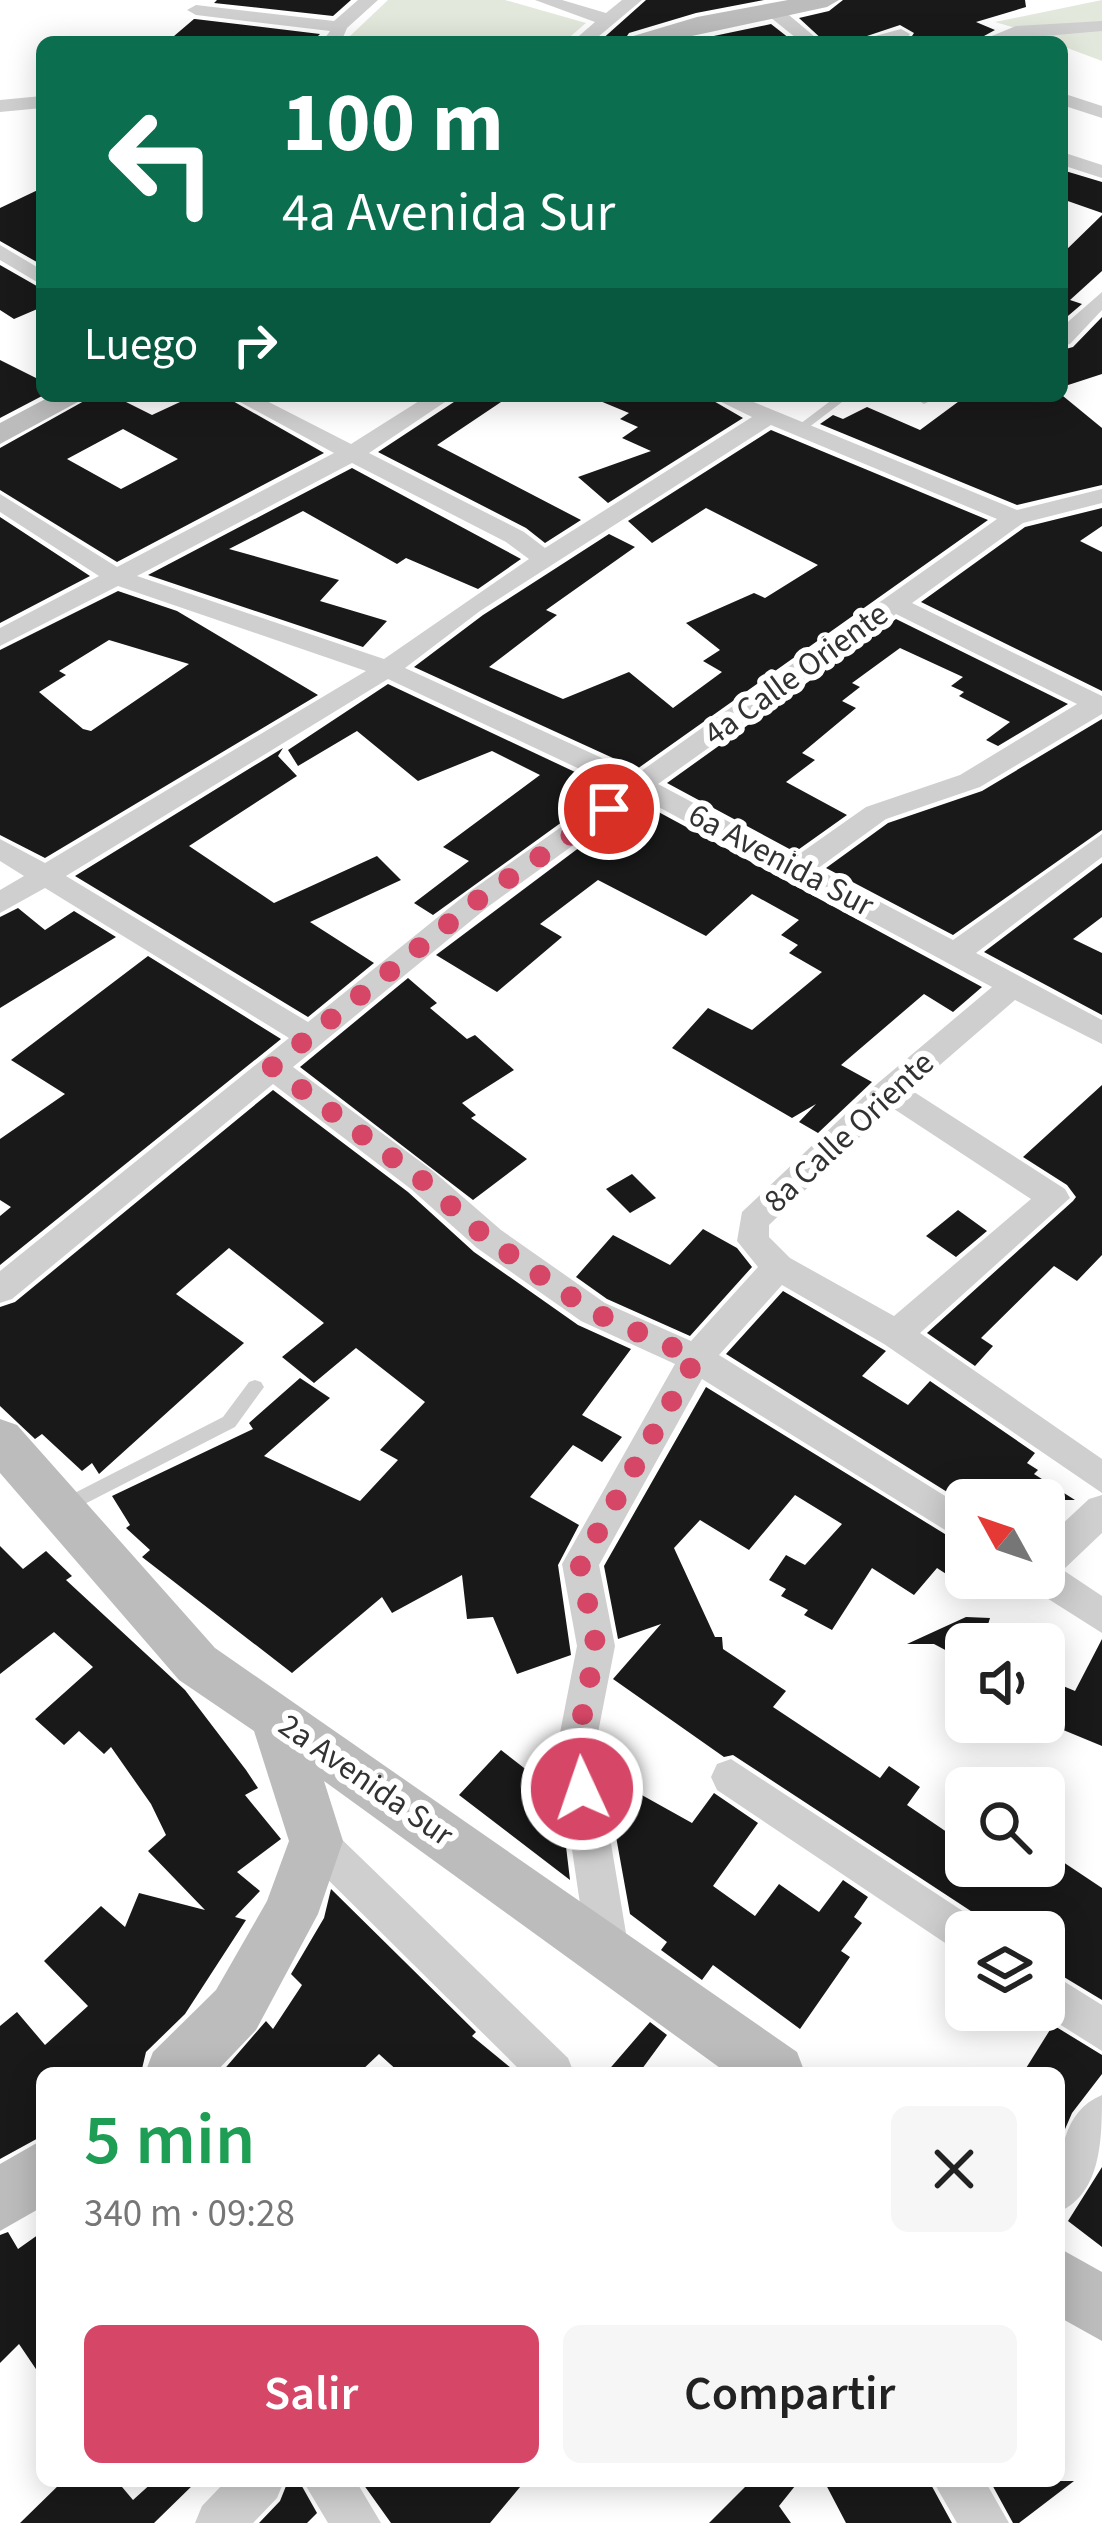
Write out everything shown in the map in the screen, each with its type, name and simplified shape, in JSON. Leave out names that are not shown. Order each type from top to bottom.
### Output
[{"type":"main road","points":[[659,36],[827,0]]},
{"type":"main road","points":[[0,435],[63,402]]},
{"type":"main road","name":"2a Avenida Sur","points":[[0,1439],[57,1510],[197,1664],[768,2067]]},
{"type":"main road","points":[[180,2067],[236,2010],[290,1913],[316,1841],[276,1716]]},
{"type":"main road","points":[[0,2201],[36,2174]]},
{"type":"main road","points":[[1065,2283],[1102,2310]]},
{"type":"street","points":[[340,36],[369,0]]},
{"type":"street","points":[[544,0],[610,20]]},
{"type":"street","points":[[589,36],[633,0]]},
{"type":"street","points":[[771,9],[805,36]]},
{"type":"street","points":[[191,13],[326,36]]},
{"type":"street","points":[[1002,36],[1016,31],[1102,26]]},
{"type":"street","points":[[892,36],[902,34]]},
{"type":"street","points":[[1068,101],[1102,112]]},
{"type":"street","points":[[0,106],[36,103]]},
{"type":"street","points":[[1068,160],[1102,172]]},
{"type":"street","points":[[0,251],[36,269]]},
{"type":"street","points":[[0,280],[36,270]]},
{"type":"street","points":[[1068,333],[1102,298]]},
{"type":"street","points":[[1068,333],[1102,337]]},
{"type":"street","points":[[251,402],[515,538],[546,560]]},
{"type":"street","points":[[0,638],[351,454],[433,402]]},
{"type":"street","points":[[734,402],[1015,518]]},
{"type":"street","points":[[0,902],[387,669],[472,606],[768,417]]},
{"type":"street","name":"4a Calle Oriente","points":[[0,1290],[479,899],[1015,518],[1102,496]]},
{"type":"street","name":"6a Avenida Sur","points":[[0,500],[116,577],[387,669],[642,787],[1102,1033]]},
{"type":"street","points":[[893,603],[1099,705]]},
{"type":"street","points":[[797,869],[876,813],[970,781],[1099,705]]},
{"type":"street","points":[[957,952],[1102,843]]},
{"type":"street","points":[[0,848],[310,1037]]},
{"type":"street","name":"8a Calle Oriente","points":[[608,1951],[576,1748],[596,1646],[580,1564],[696,1358],[778,1267],[753,1241],[754,1221],[890,1090],[1013,985]]},
{"type":"street","points":[[272,1067],[422,1180],[489,1240],[593,1312],[696,1358],[945,1515]]},
{"type":"street","points":[[890,1090],[1054,1198],[896,1334]]},
{"type":"street","points":[[778,1267],[896,1334],[1102,1478]]},
{"type":"street","points":[[1065,1544],[1102,1510]]},
{"type":"street","points":[[1065,1591],[1102,1616]]},
{"type":"street","points":[[731,1777],[945,1923]]},
{"type":"street","points":[[316,1841],[547,2067]]},
{"type":"street","points":[[1065,2004],[1102,2030]]},
{"type":"street","points":[[1065,2180],[1102,2117]]},
{"type":"street","points":[[219,2523],[254,2487]]},
{"type":"street","points":[[331,2487],[357,2523]]},
{"type":"street","points":[[961,2487],[985,2523]]},
{"type":"lane","points":[[800,428],[836,402]]},
{"type":"lane","points":[[57,1510],[230,1422],[255,1387]]},
{"type":"shaded area","points":[[388,0],[505,0],[586,23],[571,36],[350,36]]},
{"type":"shaded area","points":[[1102,0],[1102,61],[1068,48],[1068,36],[1042,36],[995,22]]},
{"type":"building","points":[[351,0],[333,16],[214,3]]},
{"type":"building","points":[[646,0],[764,0],[696,13],[627,36],[606,36]]},
{"type":"building","points":[[843,0],[1025,0],[1026,7],[976,22],[995,30],[984,36],[912,36],[900,25],[867,36],[818,36],[799,18],[829,11]]},
{"type":"building","points":[[194,19],[320,34],[318,36],[174,36]]},
{"type":"building","points":[[771,24],[786,36],[714,36]]},
{"type":"building","points":[[1068,172],[1102,182],[1102,213],[1068,201]]},
{"type":"building","points":[[36,191],[36,262],[0,241],[0,208]]},
{"type":"building","points":[[1102,215],[1102,271],[1070,300],[1082,304],[1068,316],[1068,248]]},
{"type":"building","points":[[0,265],[36,286],[36,310],[14,319],[0,310]]},
{"type":"building","points":[[1102,317],[1102,374],[1068,385],[1068,348]]},
{"type":"building","points":[[0,360],[36,378],[36,399],[0,418]]},
{"type":"building","points":[[1068,400],[1102,428],[1102,485],[1017,505],[820,424],[833,415],[843,419],[867,407],[920,430],[958,402]]},
{"type":"building","points":[[82,402],[126,402],[152,415],[180,402],[235,402],[324,453],[117,562],[0,490],[0,448]],"holes":[[[123,429],[178,459],[121,489],[67,459]]]},
{"type":"building","points":[[454,402],[501,402],[437,445],[581,520],[545,543],[526,528],[378,452]]},
{"type":"building","points":[[602,402],[715,402],[743,418],[608,503],[578,477],[651,451],[622,438],[638,427],[620,419],[629,413]]},
{"type":"building","points":[[771,430],[988,520],[637,769],[414,667],[483,615],[609,534],[635,547],[546,610],[557,615],[489,667],[563,699],[629,672],[673,708],[722,672],[703,661],[720,650],[686,623],[754,593],[765,598],[818,565],[706,508],[652,543],[628,521]]},
{"type":"building","points":[[352,468],[521,559],[478,589],[406,558],[397,564],[303,511],[229,549],[339,580],[320,601],[387,621],[363,647],[148,575]]},
{"type":"building","points":[[1102,508],[1102,526],[1080,541],[1102,552],[1102,691],[921,602],[1025,527]]},
{"type":"building","points":[[0,517],[90,576],[0,623]]},
{"type":"building","points":[[118,591],[177,611],[318,695],[45,858],[0,835],[0,650]],"holes":[[[109,640],[189,664],[91,731],[39,692],[66,675],[59,671]]]},
{"type":"building","points":[[896,619],[1068,704],[998,746],[986,740],[1010,722],[959,696],[964,692],[951,686],[963,677],[900,648],[852,683],[860,687],[842,701],[856,708],[802,753],[815,760],[786,782],[847,815],[795,852],[667,783]]},
{"type":"building","points":[[388,684],[609,788],[433,915],[414,903],[469,861],[443,847],[540,775],[492,751],[418,781],[357,731],[298,766],[288,750]]},
{"type":"building","points":[[1102,719],[1102,830],[953,935],[826,868],[888,823],[982,791]]},
{"type":"building","points":[[283,748],[278,756],[297,776],[189,846],[274,903],[377,856],[401,880],[310,922],[374,963],[308,1017],[75,876]]},
{"type":"building","points":[[640,802],[982,987],[953,1012],[924,994],[841,1065],[872,1082],[818,1133],[799,1122],[816,1104],[792,1118],[672,1048],[708,1008],[752,1030],[822,972],[789,953],[798,945],[781,935],[799,920],[752,894],[706,936],[598,880],[540,924],[562,937],[497,992],[436,955]]},
{"type":"building","points":[[1102,863],[1102,917],[1073,939],[1102,953],[1102,1015],[984,952]]},
{"type":"building","points":[[18,908],[45,930],[74,911],[116,937],[0,1008],[0,917]]},
{"type":"building","points":[[148,956],[281,1039],[0,1265],[0,1216],[11,1207],[0,1200],[0,1139],[65,1094],[11,1060]]},
{"type":"building","points":[[408,978],[437,1003],[430,1008],[467,1039],[475,1035],[514,1070],[462,1103],[476,1115],[471,1118],[527,1159],[473,1200],[300,1067]]},
{"type":"building","points":[[1102,1085],[1102,1255],[1077,1281],[1054,1266],[981,1338],[993,1346],[975,1366],[927,1333],[1076,1197],[1067,1185],[1023,1157]]},
{"type":"building","points":[[273,1090],[408,1192],[474,1252],[578,1325],[631,1349],[582,1415],[622,1437],[602,1462],[573,1445],[530,1497],[579,1525],[558,1565],[571,1655],[517,1674],[493,1617],[467,1619],[462,1575],[392,1613],[382,1597],[292,1673],[142,1557],[150,1550],[126,1528],[130,1525],[112,1496],[253,1429],[249,1423],[300,1378],[330,1398],[264,1456],[360,1501],[398,1460],[380,1450],[425,1402],[356,1348],[314,1383],[282,1357],[324,1323],[229,1248],[176,1294],[244,1343],[99,1474],[92,1463],[82,1471],[42,1434],[35,1439],[0,1406],[0,1307],[15,1302]]},
{"type":"building","points":[[632,1174],[656,1198],[630,1213],[606,1189]]},
{"type":"building","points":[[958,1210],[987,1231],[956,1257],[926,1236]]},
{"type":"building","points":[[703,1229],[737,1248],[752,1267],[690,1336],[607,1299],[576,1277],[613,1235],[670,1265]]},
{"type":"building","points":[[783,1291],[886,1351],[862,1376],[908,1405],[930,1381],[1035,1453],[1027,1463],[1042,1479],[945,1479],[945,1491],[726,1354]]},
{"type":"building","points":[[706,1387],[945,1534],[945,1573],[937,1568],[914,1595],[872,1568],[832,1630],[804,1615],[808,1610],[781,1596],[786,1589],[769,1580],[786,1555],[805,1565],[842,1524],[795,1495],[749,1550],[700,1520],[674,1548],[715,1637],[722,1637],[723,1649],[786,1691],[773,1707],[880,1778],[889,1766],[920,1787],[907,1805],[945,1831],[945,1887],[1065,1887],[1065,1863],[1102,1888],[1102,2000],[1065,1978],[1065,1911],[971,1911],[733,1755],[724,1757],[613,1679],[661,1624],[618,1639],[604,1566]]},
{"type":"building","points":[[0,1546],[23,1569],[46,1551],[72,1576],[66,1580],[185,1690],[258,1788],[245,1795],[281,1839],[237,1872],[260,1891],[235,1917],[246,1920],[185,2014],[146,2052],[142,2067],[36,2067],[36,2139],[0,2159],[0,2026],[17,2012],[45,2045],[88,2006],[44,1961],[101,1906],[125,1927],[139,1893],[205,1910],[148,1851],[166,1835],[151,1804],[111,1747],[104,1754],[79,1731],[64,1745],[35,1719],[93,1667],[54,1632],[0,1674]]},
{"type":"building","points":[[966,1617],[990,1618],[988,1623],[953,1623]]},
{"type":"building","points":[[945,1627],[945,1650],[934,1644],[907,1644]]},
{"type":"building","points":[[1102,1639],[1102,1746],[1065,1731],[1065,1687],[1075,1691]]},
{"type":"building","points":[[618,1740],[623,1790],[631,1789],[692,1823],[714,1793],[758,1823],[713,1886],[755,1916],[779,1884],[819,1912],[843,1880],[868,1897],[854,1917],[862,1923],[841,1951],[850,1957],[800,2029],[713,1965],[702,1980],[661,1950],[667,1942],[630,1914],[600,1748],[601,1741]]},
{"type":"building","points":[[501,1750],[560,1796],[570,1880],[459,1795]]},
{"type":"building","points":[[331,1889],[476,2032],[472,2036],[510,2067],[393,2067],[379,2054],[365,2067],[226,2067],[266,2021],[273,2029],[302,1985],[291,1974],[324,1918]]},
{"type":"building","points":[[650,2022],[667,2035],[643,2067],[611,2067]]},
{"type":"building","points":[[1049,2031],[1063,2031],[1102,2055],[1102,2074],[1065,2129],[1065,2067],[1027,2067]]},
{"type":"building","points":[[1102,2167],[1102,2247],[1068,2221]]},
{"type":"building","points":[[8,2232],[18,2249],[36,2236],[36,2369],[19,2344],[0,2363],[0,2235]]},
{"type":"building","points":[[1065,2481],[1074,2481],[1019,2523],[1013,2523],[993,2487],[1065,2487]]},
{"type":"building","points":[[57,2487],[122,2487],[133,2500],[147,2487],[191,2487],[154,2523],[20,2523]]},
{"type":"building","points":[[286,2487],[302,2487],[317,2513],[307,2523],[259,2523],[280,2501]]},
{"type":"building","points":[[365,2487],[520,2487],[490,2523],[391,2523]]},
{"type":"building","points":[[745,2487],[794,2487],[779,2506],[791,2523],[709,2523]]},
{"type":"building","points":[[827,2487],[932,2487],[952,2523],[846,2523]]},
{"type":"route","points":[[582,1789],[576,1748],[596,1646],[580,1564],[696,1358],[593,1312],[489,1240],[422,1180],[272,1067],[479,899],[609,809]]}]
